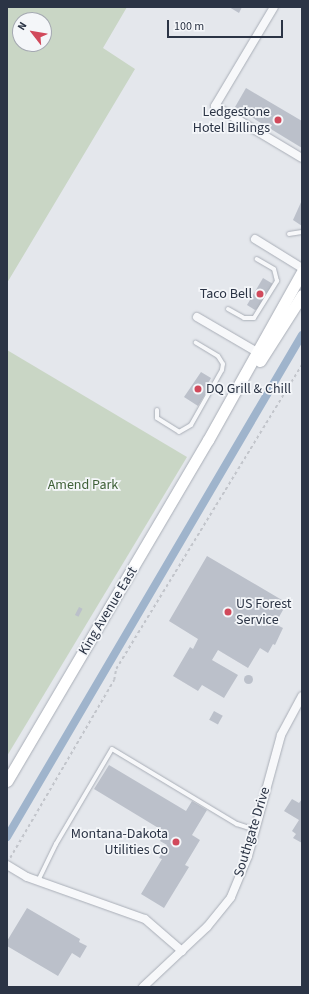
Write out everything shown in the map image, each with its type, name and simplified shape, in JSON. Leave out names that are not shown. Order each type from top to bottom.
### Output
[{"type":"main road","name":"King Avenue East","points":[[7,781],[208,440],[302,272]]},
{"type":"main road","name":"King Avenue East","points":[[208,440],[302,295]]},
{"type":"street","points":[[274,7],[215,106],[302,158]]},
{"type":"street","points":[[255,239],[302,268]]},
{"type":"street","points":[[197,317],[257,352]]},
{"type":"street","name":"Southgate Drive","points":[[143,987],[207,927],[231,897],[248,856],[281,735],[302,696]]},
{"type":"street","points":[[7,864],[38,881],[145,919],[182,951]]},
{"type":"lane","points":[[289,234],[302,232]]},
{"type":"lane","points":[[228,309],[244,318],[254,318],[277,281],[276,273],[257,259]]},
{"type":"lane","points":[[157,410],[157,418],[179,432],[191,425],[222,370],[223,364],[218,356],[196,343]]},
{"type":"lane","points":[[38,881],[56,844],[112,749],[237,824],[255,830]]},
{"type":"path","points":[[7,864],[114,680],[116,669],[302,364]]},
{"type":"green space","points":[[7,7],[127,7],[103,48],[135,69],[7,283]]},
{"type":"green space","name":"Amend Park","points":[[7,350],[187,457],[7,756]]},
{"type":"building","points":[[229,7],[242,7],[239,13]]},
{"type":"building","points":[[246,88],[302,121],[302,148],[235,107]]},
{"type":"building","points":[[302,200],[302,226],[293,220]]},
{"type":"building","points":[[263,278],[273,284],[258,309],[255,310],[247,305]]},
{"type":"building","points":[[201,372],[211,378],[207,385],[210,386],[198,406],[184,397]]},
{"type":"building","points":[[207,556],[287,603],[275,624],[283,628],[275,645],[273,644],[268,653],[260,648],[248,668],[218,650],[212,660],[238,675],[224,698],[202,685],[198,691],[173,676],[190,647],[193,649],[198,639],[169,621]]},
{"type":"building","points":[[79,607],[83,609],[78,617],[75,615]]},
{"type":"building","points":[[248,674],[253,679],[248,684],[243,679]]},
{"type":"building","points":[[214,711],[223,716],[218,725],[209,720]]},
{"type":"building","points":[[109,765],[186,811],[192,801],[207,810],[192,835],[200,840],[185,865],[189,867],[164,908],[141,894],[162,859],[159,858],[167,845],[160,841],[165,832],[94,789]]},
{"type":"building","points":[[292,799],[299,803],[302,799],[302,843],[293,838],[296,834],[292,831],[299,820],[284,811]]},
{"type":"building","points":[[27,908],[80,939],[79,942],[87,946],[80,958],[72,953],[58,976],[7,946],[7,941]]},
{"type":"waterway","points":[[7,837],[302,335]]},
{"type":"place","name":"Ledgestone Hotel Billings","points":[[278,120]]},
{"type":"place","name":"Taco Bell","points":[[260,294]]},
{"type":"place","name":"DQ Grill & Chill","points":[[198,389]]},
{"type":"place","name":"US Forest Service","points":[[228,612]]},
{"type":"place","name":"Montana-Dakota Utilities Co","points":[[176,842]]}]
